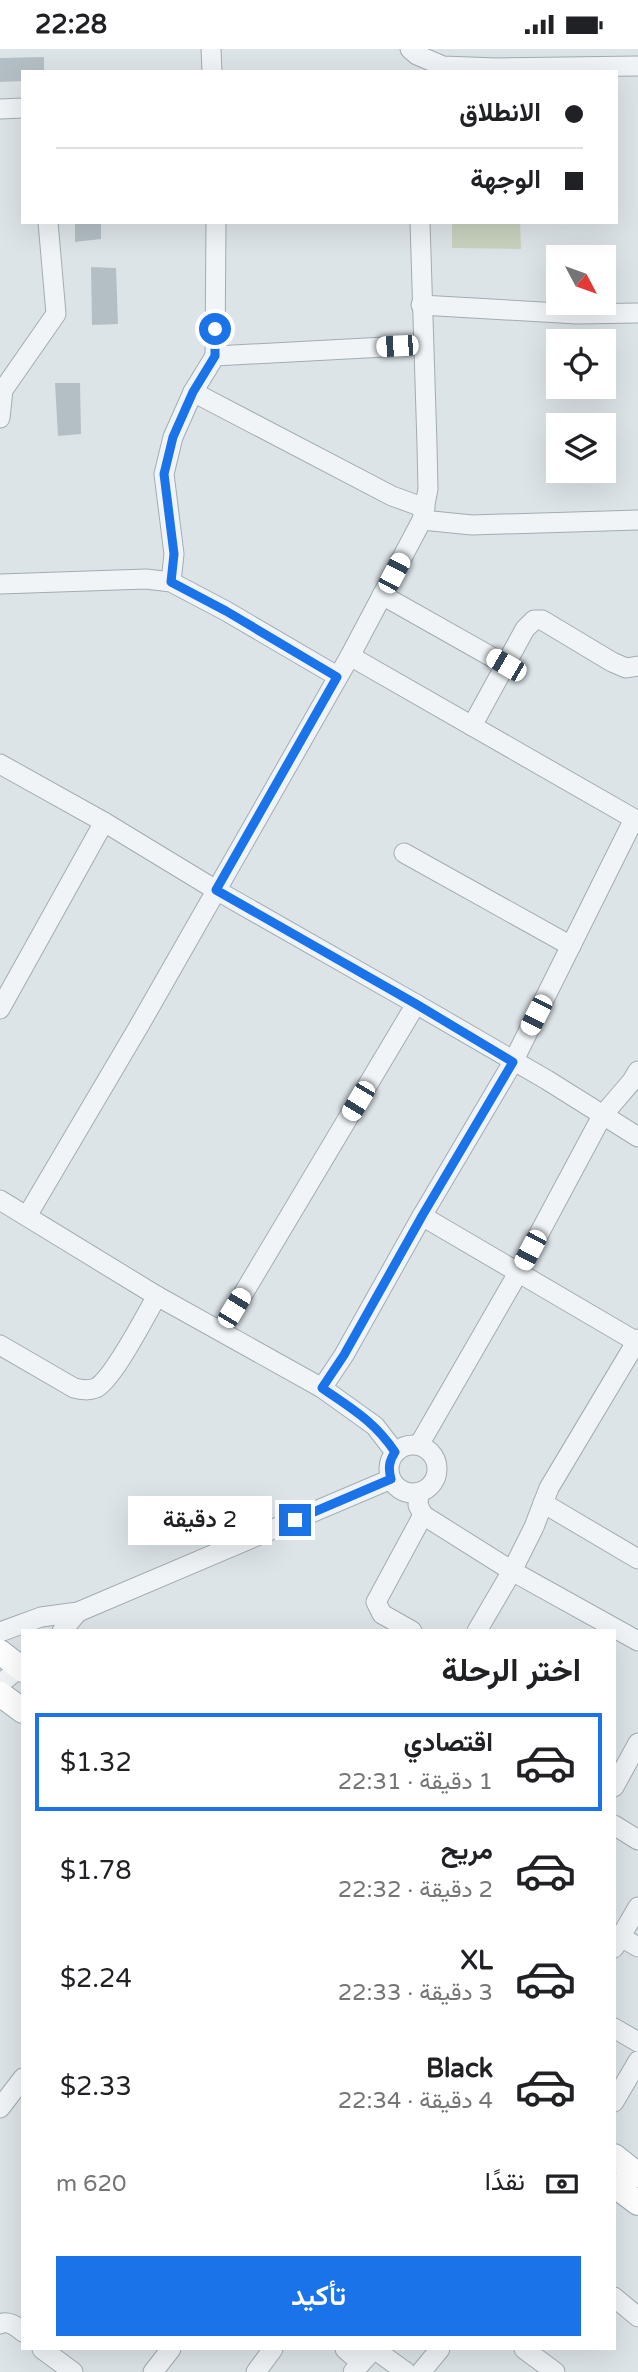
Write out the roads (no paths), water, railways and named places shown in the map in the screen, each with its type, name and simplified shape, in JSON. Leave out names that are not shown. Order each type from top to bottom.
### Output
[{"type":"main road","points":[[0,1652],[21,1667]]},
{"type":"main road","points":[[0,1694],[21,1710]]},
{"type":"main road","points":[[616,2158],[638,2175]]},
{"type":"main road","points":[[616,2186],[638,2203]]},
{"type":"street","points":[[211,49],[212,70]]},
{"type":"street","points":[[415,56],[443,66],[638,66]]},
{"type":"street","points":[[0,109],[21,108]]},
{"type":"street","points":[[0,418],[3,390],[57,314],[48,224]]},
{"type":"street","points":[[171,582],[174,554],[164,474],[173,437],[193,392],[215,356],[216,224]]},
{"type":"street","points":[[26,1216],[350,656],[424,514],[428,489],[420,224]]},
{"type":"street","points":[[421,305],[577,314],[638,313]]},
{"type":"street","points":[[215,356],[422,345]]},
{"type":"street","points":[[193,392],[424,514],[472,525],[638,520]]},
{"type":"street","points":[[0,584],[129,579],[171,582],[226,611],[337,677]]},
{"type":"street","points":[[382,595],[506,665]]},
{"type":"street","points":[[472,726],[526,629],[534,620],[542,620],[612,662],[634,670]]},
{"type":"street","points":[[322,1388],[344,1355],[513,1062],[636,820],[350,656]]},
{"type":"street","points":[[0,764],[547,1080],[638,1137]]},
{"type":"street","points":[[0,1009],[104,822]]},
{"type":"street","points":[[404,853],[571,946]]},
{"type":"street","points":[[220,1331],[416,1004]]},
{"type":"street","points":[[419,1445],[518,1273],[602,1116],[638,1070]]},
{"type":"street","points":[[0,1201],[158,1296],[322,1388],[375,1426],[395,1452]]},
{"type":"street","points":[[422,1216],[637,1341],[549,1488],[512,1571],[478,1629]]},
{"type":"street","points":[[0,1345],[74,1388],[94,1389],[110,1374],[158,1296]]},
{"type":"street","points":[[406,1445],[419,1445],[430,1451],[436,1462],[436,1475],[430,1485],[419,1492],[408,1493],[398,1488],[391,1479],[390,1460],[395,1452],[406,1445]]},
{"type":"street","points":[[0,1632],[40,1616],[78,1612],[391,1479]]},
{"type":"street","points":[[419,1492],[418,1506],[423,1515],[512,1571],[638,1641]]},
{"type":"street","points":[[543,1503],[638,1559]]},
{"type":"street","points":[[408,1629],[382,1614],[376,1602],[423,1515]]},
{"type":"street","points":[[64,1629],[78,1612]]},
{"type":"street","points":[[0,1684],[21,1669]]},
{"type":"street","points":[[616,1782],[627,1752]]},
{"type":"street","points":[[616,1826],[638,1840]]},
{"type":"street","points":[[624,1944],[638,1907]]},
{"type":"street","points":[[616,2029],[638,2042]]},
{"type":"street","points":[[616,2099],[638,2061]]},
{"type":"street","points":[[0,2108],[21,2081]]},
{"type":"street","points":[[616,2299],[638,2317]]},
{"type":"street","points":[[0,2324],[13,2325],[21,2331]]},
{"type":"street","points":[[43,2350],[73,2372]]},
{"type":"street","points":[[153,2372],[170,2350]]},
{"type":"street","points":[[256,2372],[272,2350]]},
{"type":"street","points":[[347,2350],[406,2372]]},
{"type":"street","points":[[421,2372],[439,2350]]},
{"type":"street","points":[[525,2350],[555,2372]]}]
